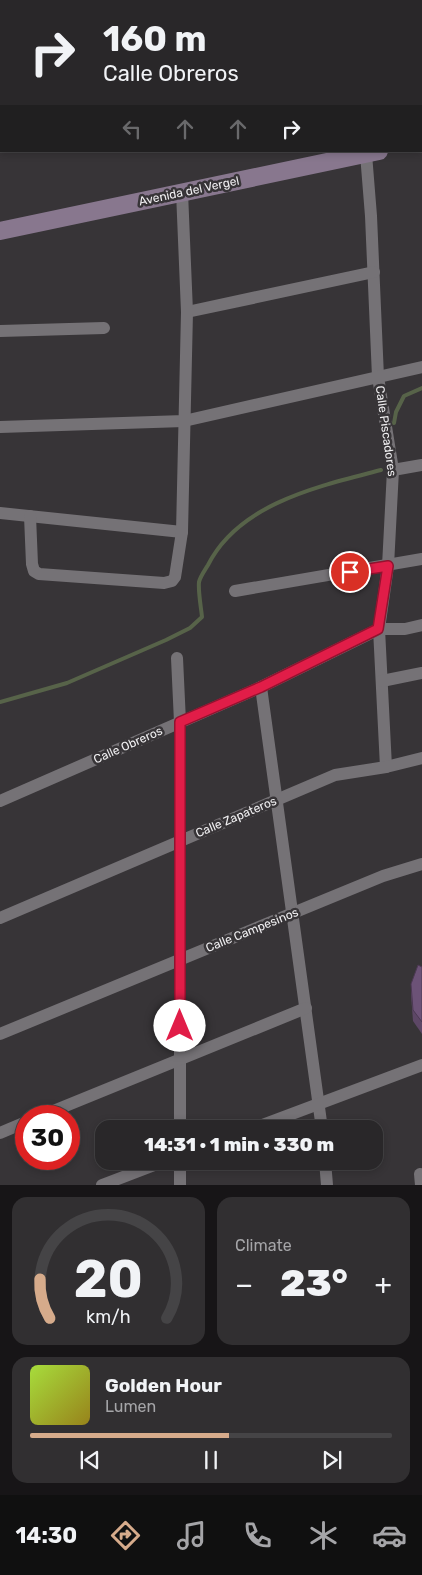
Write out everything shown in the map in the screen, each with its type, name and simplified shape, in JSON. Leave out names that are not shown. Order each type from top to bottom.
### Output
[{"type":"street","name":"Avenida del Vergel","points":[[0,231],[372,153]]},
{"type":"street","name":"Calle Piscadores","points":[[372,153],[378,377],[394,470],[388,566],[378,629],[386,767]]},
{"type":"street","points":[[30,516],[32,564],[34,571],[39,574],[164,583],[172,581],[175,577],[182,532],[187,312],[182,192]]},
{"type":"street","points":[[187,312],[374,272]]},
{"type":"street","points":[[0,331],[104,328]]},
{"type":"street","points":[[0,427],[184,421],[422,367]]},
{"type":"street","points":[[394,470],[422,465]]},
{"type":"street","points":[[0,513],[182,532]]},
{"type":"street","points":[[235,591],[422,559]]},
{"type":"street","name":"Calle Obreros","points":[[0,800],[261,687],[378,629],[422,625]]},
{"type":"street","points":[[176,658],[180,722],[180,1120]]},
{"type":"street","points":[[382,681],[422,673]]},
{"type":"street","points":[[261,687],[321,1120]]},
{"type":"street","name":"Calle Zapateros","points":[[0,918],[335,775],[386,767],[422,758]]},
{"type":"street","name":"Calle Campesinos","points":[[0,1034],[292,913],[384,876],[422,864]]},
{"type":"street","points":[[68,1105],[306,1008]]},
{"type":"street","points":[[276,1120],[422,1065]]},
{"type":"street","points":[[0,1133],[15,1127]]},
{"type":"street","points":[[102,1185],[141,1170]]},
{"type":"street","points":[[180,1170],[180,1185]]},
{"type":"street","points":[[326,1170],[327,1185]]},
{"type":"building","points":[[418,965],[422,967],[422,1022],[413,1010],[411,984]]},
{"type":"waterway","points":[[394,423],[396,412],[404,396],[422,388]]},
{"type":"waterway","points":[[0,702],[67,683],[190,628],[202,617],[199,590],[200,578],[222,544],[240,526],[260,512],[283,500],[333,483],[381,470]]},
{"type":"route","points":[[180,1026],[180,722],[261,687],[378,629],[388,566],[350,572]]}]
